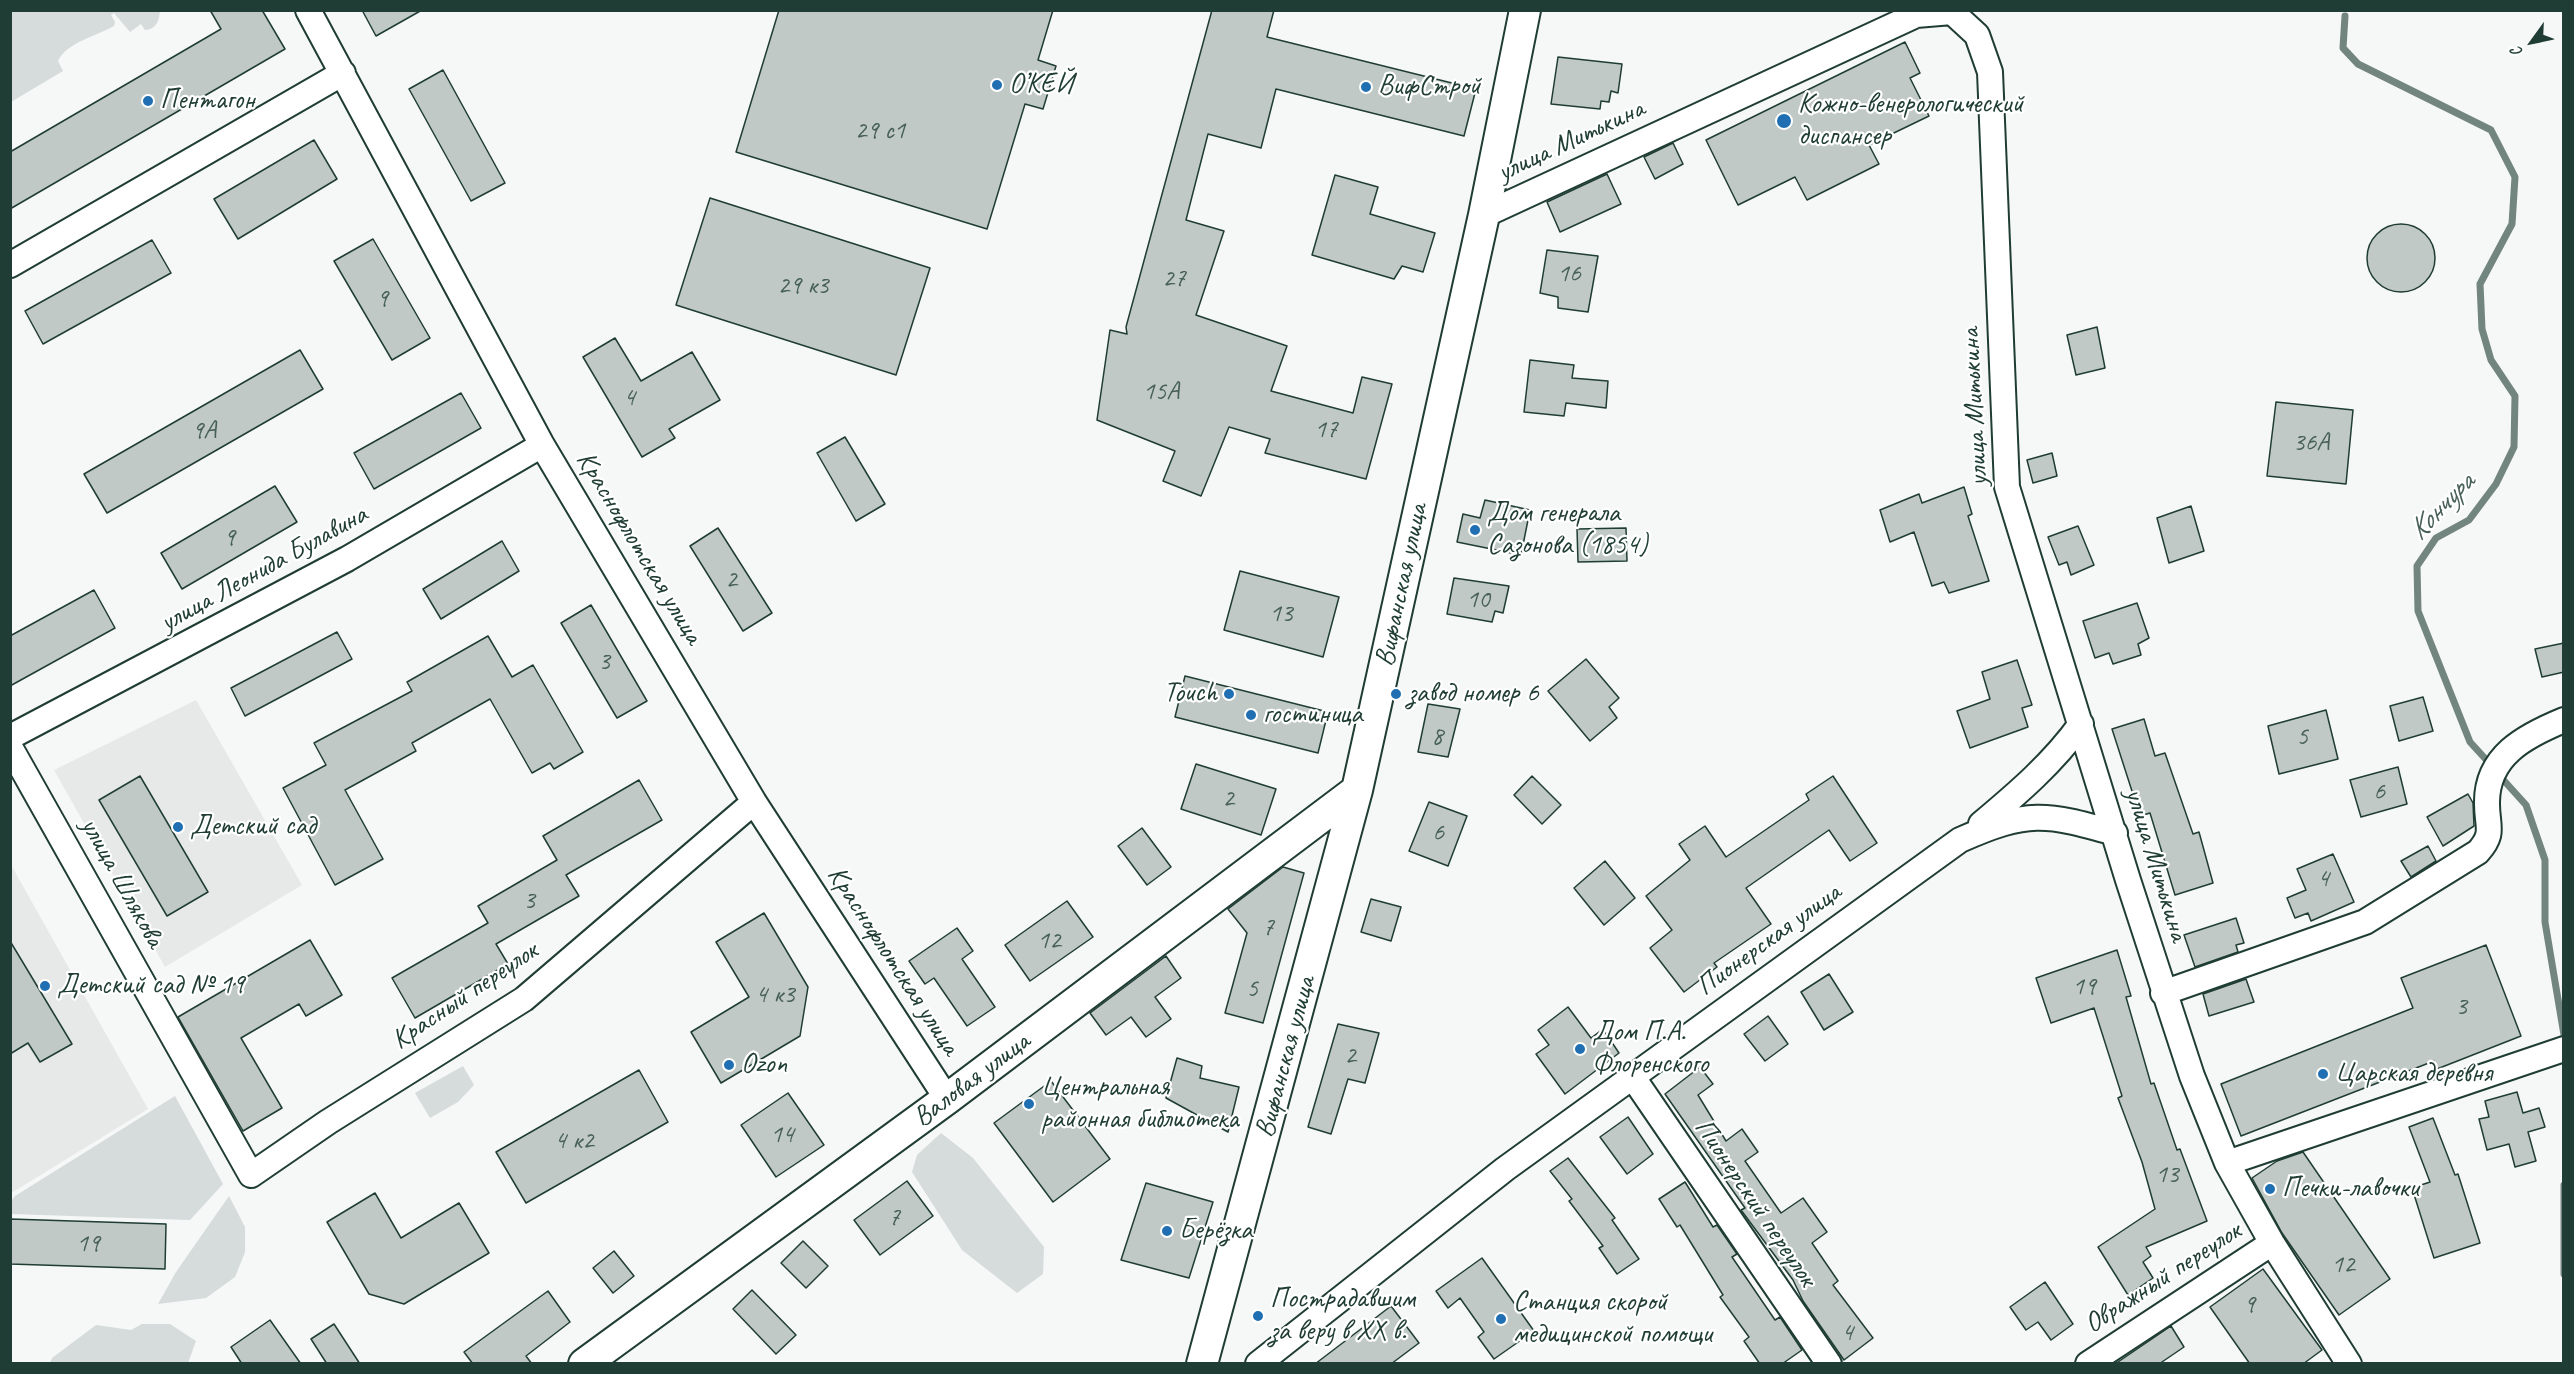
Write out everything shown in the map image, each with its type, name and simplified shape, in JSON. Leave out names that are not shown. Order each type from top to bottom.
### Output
[{"type":"main road","name":"Вифанская улица","points":[[1202,1364],[1357,790],[1484,215],[1525,10]]},
{"type":"main road","name":"Валовая улица","points":[[584,1364],[947,1100],[1357,790]]},
{"type":"street","name":"Краснофлотская улица","points":[[308,10],[542,445],[754,802],[947,1100]]},
{"type":"street","name":"улица Митькина","points":[[1484,215],[1916,15],[1952,12],[1977,35],[1990,72],[2007,487],[2163,993],[2192,1076],[2227,1163],[2271,1243],[2349,1364]]},
{"type":"street","points":[[10,265],[343,73]]},
{"type":"street","name":"улица Леонида Булавина","points":[[10,737],[347,559],[542,445]]},
{"type":"street","points":[[2163,993],[2365,922],[2478,852],[2487,841],[2490,832],[2487,788],[2502,759],[2514,745],[2564,720]]},
{"type":"street","points":[[1960,840],[2040,773],[2062,750],[2081,724]]},
{"type":"street","name":"улица Шлякова","points":[[10,747],[251,1175]]},
{"type":"street","name":"Красный переулок","points":[[251,1175],[328,1122],[524,999],[754,802]]},
{"type":"street","name":"Пионерская улица","points":[[1258,1364],[1505,1169],[1960,840],[2001,822],[2038,817],[2061,818],[2115,833]]},
{"type":"street","points":[[2227,1163],[2564,1049]]},
{"type":"street","name":"Пионерский переулок","points":[[1632,1076],[1829,1364]]},
{"type":"street","name":"Овражный переулок","points":[[2088,1364],[2271,1243]]},
{"type":"shaded area","points":[[10,11],[160,11],[155,26],[145,30],[141,24],[130,32],[114,13],[111,15],[115,22],[114,26],[75,44],[62,54],[58,61],[63,71],[11,102]]},
{"type":"shaded area","name":"Детский сад","points":[[196,700],[302,885],[165,967],[54,770]]},
{"type":"shaded area","name":"Детский сад № 19","points":[[10,863],[148,1109],[13,1192],[10,1189]]},
{"type":"shaded area","points":[[463,1066],[474,1085],[458,1102],[430,1118],[415,1093]]},
{"type":"shaded area","points":[[175,1096],[223,1184],[190,1220],[11,1214],[11,1201],[15,1196]]},
{"type":"shaded area","points":[[941,1133],[973,1158],[1044,1247],[1043,1274],[1017,1293],[962,1250],[912,1172],[917,1155]]},
{"type":"shaded area","points":[[229,1196],[245,1227],[245,1252],[235,1277],[206,1298],[158,1304],[176,1272]]},
{"type":"shaded area","points":[[142,1324],[170,1324],[196,1341],[188,1363],[50,1363],[52,1358],[96,1325],[131,1330]]},
{"type":"building","name":"Пентагон","points":[[210,10],[262,10],[285,49],[10,209],[10,152],[221,29]]},
{"type":"building","points":[[362,10],[422,10],[376,36]]},
{"type":"building","points":[[779,10],[1053,10],[1038,60],[1056,66],[1043,109],[1025,104],[987,229],[736,152]]},
{"type":"building","points":[[1212,10],[1274,10],[1267,37],[1476,89],[1464,136],[1276,89],[1261,148],[1208,134],[1186,220],[1224,231],[1196,315],[1287,346],[1271,391],[1353,413],[1362,377],[1392,384],[1366,479],[1265,453],[1270,439],[1229,427],[1201,496],[1163,481],[1175,451],[1097,420],[1110,330],[1127,334],[1126,327]]},
{"type":"building","points":[[1905,42],[1920,73],[1910,78],[1929,116],[1869,145],[1879,164],[1807,200],[1795,177],[1738,205],[1706,140]]},
{"type":"building","points":[[1558,57],[1622,64],[1618,93],[1611,91],[1609,102],[1601,101],[1600,109],[1551,104]]},
{"type":"building","points":[[443,70],[505,183],[471,201],[409,89]]},
{"type":"building","points":[[314,140],[337,179],[238,239],[214,199]]},
{"type":"building","points":[[1673,143],[1683,164],[1655,179],[1644,157]]},
{"type":"building","points":[[1607,174],[1621,204],[1560,232],[1547,202]]},
{"type":"building","points":[[1335,175],[1378,187],[1370,214],[1435,233],[1423,272],[1402,266],[1394,279],[1312,255]]},
{"type":"building","points":[[710,198],[930,268],[896,375],[676,305]]},
{"type":"building","points":[[2394,224],[2408,224],[2420,229],[2430,239],[2435,258],[2430,277],[2420,287],[2408,292],[2394,292],[2382,287],[2372,277],[2367,265],[2367,251],[2372,239],[2382,229]]},
{"type":"building","points":[[373,239],[430,338],[392,360],[334,261]]},
{"type":"building","points":[[152,240],[171,273],[43,344],[25,311]]},
{"type":"building","points":[[1547,250],[1598,256],[1588,312],[1558,308],[1558,297],[1540,293]]},
{"type":"building","points":[[2097,327],[2105,368],[2076,375],[2067,335]]},
{"type":"building","points":[[615,338],[641,381],[692,352],[720,400],[669,429],[675,438],[642,457],[583,357]]},
{"type":"building","points":[[300,350],[323,389],[107,513],[84,474]]},
{"type":"building","points":[[1530,360],[1574,365],[1572,378],[1608,381],[1606,408],[1566,403],[1564,416],[1524,412]]},
{"type":"building","points":[[461,393],[481,428],[374,489],[354,453]]},
{"type":"building","points":[[2276,402],[2353,410],[2346,484],[2267,476]]},
{"type":"building","points":[[845,437],[885,504],[856,521],[817,453]]},
{"type":"building","points":[[2052,453],[2057,476],[2033,483],[2027,460]]},
{"type":"building","points":[[275,486],[297,522],[182,589],[161,553]]},
{"type":"building","points":[[1964,487],[1972,514],[1968,516],[1989,581],[1949,593],[1944,582],[1932,586],[1914,532],[1890,542],[1880,510],[1919,494],[1922,503]]},
{"type":"building","points":[[1485,500],[1530,510],[1521,555],[1457,542],[1463,514],[1480,518]]},
{"type":"building","points":[[2191,506],[2204,551],[2169,563],[2157,518]]},
{"type":"building","points":[[2078,526],[2094,565],[2071,575],[2067,562],[2059,565],[2048,537]]},
{"type":"building","points":[[718,528],[772,613],[743,631],[690,546]]},
{"type":"building","points":[[1626,528],[1627,561],[1578,562],[1577,529]]},
{"type":"building","points":[[502,541],[519,571],[441,619],[423,589]]},
{"type":"building","points":[[1240,571],[1339,597],[1323,657],[1224,630]]},
{"type":"building","points":[[1454,578],[1509,586],[1503,613],[1495,611],[1492,622],[1447,614]]},
{"type":"building","points":[[94,590],[115,628],[10,686],[10,636]]},
{"type":"building","points":[[2137,603],[2149,638],[2138,644],[2141,655],[2113,664],[2109,653],[2095,658],[2083,621]]},
{"type":"building","points":[[591,605],[647,701],[617,718],[561,623]]},
{"type":"building","points":[[337,632],[352,659],[245,716],[231,688]]},
{"type":"building","points":[[488,636],[512,677],[533,665],[583,752],[554,769],[550,763],[532,773],[490,699],[412,743],[416,751],[345,790],[383,859],[335,885],[283,788],[326,765],[314,743],[412,691],[407,682]]},
{"type":"building","points":[[2564,643],[2564,672],[2542,677],[2535,649]]},
{"type":"building","points":[[1586,659],[1619,698],[1609,707],[1617,718],[1590,741],[1548,691]]},
{"type":"building","points":[[2017,660],[2032,705],[2022,708],[2028,727],[1970,748],[1957,711],[1990,699],[1982,672]]},
{"type":"building","name":"гостиница","points":[[1185,676],[1328,712],[1318,753],[1175,717]]},
{"type":"building","points":[[2423,697],[2433,731],[2399,741],[2390,706]]},
{"type":"building","points":[[1428,704],[1460,709],[1448,757],[1418,752]]},
{"type":"building","points":[[2326,710],[2338,759],[2279,774],[2268,726]]},
{"type":"building","points":[[2144,719],[2155,756],[2165,753],[2193,834],[2199,832],[2213,883],[2175,895],[2150,813],[2140,816],[2112,729]]},
{"type":"building","points":[[1196,764],[1276,789],[1261,835],[1181,809]]},
{"type":"building","points":[[2398,767],[2407,804],[2361,817],[2350,780]]},
{"type":"building","points":[[140,776],[208,892],[167,916],[99,800]]},
{"type":"building","points":[[1532,776],[1561,805],[1542,824],[1514,795]]},
{"type":"building","points":[[1833,776],[1877,843],[1850,861],[1829,830],[1746,888],[1771,924],[1714,963],[1717,967],[1684,992],[1650,948],[1672,930],[1646,896],[1690,860],[1679,844],[1705,826],[1726,857],[1809,800],[1806,794]]},
{"type":"building","points":[[639,780],[662,820],[566,875],[579,896],[496,944],[508,964],[415,1018],[392,978],[488,923],[478,906],[557,860],[543,836]]},
{"type":"building","points":[[2468,794],[2473,803],[2474,826],[2443,846],[2427,817]]},
{"type":"building","points":[[1429,802],[1467,816],[1448,866],[1409,851]]},
{"type":"building","points":[[1142,828],[1171,867],[1147,885],[1118,846]]},
{"type":"building","points":[[2428,846],[2436,861],[2411,877],[2401,861]]},
{"type":"building","points":[[2333,854],[2354,902],[2311,921],[2308,913],[2295,918],[2287,898],[2306,890],[2297,869]]},
{"type":"building","points":[[1605,861],[1635,898],[1604,925],[1574,888]]},
{"type":"building","points":[[1283,867],[1304,873],[1263,1023],[1225,1013],[1247,933],[1228,909]]},
{"type":"building","points":[[1371,899],[1401,907],[1391,941],[1361,932]]},
{"type":"building","points":[[1067,901],[1093,937],[1030,981],[1005,945]]},
{"type":"building","points":[[764,913],[808,987],[800,1036],[721,1083],[691,1032],[749,997],[716,942]]},
{"type":"building","points":[[2236,918],[2244,943],[2236,945],[2238,952],[2195,967],[2184,935]]},
{"type":"building","points":[[957,928],[973,951],[962,959],[995,1007],[967,1026],[934,978],[925,984],[909,961]]},
{"type":"building","points":[[310,940],[342,995],[306,1016],[299,1004],[241,1038],[282,1108],[243,1131],[178,1017]]},
{"type":"building","points":[[10,941],[72,1044],[40,1062],[28,1043],[10,1054]]},
{"type":"building","points":[[2486,945],[2521,1036],[2437,1069],[2434,1061],[2241,1136],[2221,1084],[2413,1008],[2401,978]]},
{"type":"building","points":[[2117,950],[2131,996],[2126,997],[2151,1084],[2154,1083],[2177,1150],[2180,1149],[2207,1221],[2146,1247],[2151,1256],[2143,1262],[2153,1278],[2128,1295],[2098,1247],[2155,1209],[2142,1162],[2118,1098],[2122,1096],[2094,1008],[2051,1023],[2036,978]]},
{"type":"building","points":[[1166,956],[1181,978],[1155,997],[1171,1019],[1146,1037],[1131,1017],[1106,1035],[1090,1013]]},
{"type":"building","points":[[1829,974],[1853,1012],[1824,1030],[1801,992]]},
{"type":"building","points":[[2246,979],[2254,1002],[2209,1016],[2203,994]]},
{"type":"building","name":"Дом П.А. Флоренского","points":[[1568,1007],[1591,1038],[1603,1029],[1619,1053],[1565,1094],[1536,1054],[1549,1045],[1538,1030]]},
{"type":"building","points":[[1768,1016],[1788,1044],[1765,1061],[1744,1034]]},
{"type":"building","points":[[1338,1024],[1379,1033],[1365,1083],[1348,1079],[1331,1134],[1308,1127]]},
{"type":"building","points":[[1177,1058],[1202,1066],[1200,1078],[1239,1087],[1228,1132],[1166,1098]]},
{"type":"building","points":[[1700,1067],[1713,1084],[1698,1095],[1726,1141],[1742,1129],[1758,1152],[1745,1161],[1781,1213],[1803,1198],[1827,1232],[1812,1243],[1838,1281],[1833,1285],[1873,1338],[1844,1360],[1803,1301],[1793,1280],[1741,1210],[1745,1208],[1665,1094]]},
{"type":"building","points":[[639,1070],[668,1122],[526,1203],[496,1152]]},
{"type":"building","points":[[1051,1081],[1110,1159],[1053,1202],[994,1123]]},
{"type":"building","points":[[2517,1092],[2523,1113],[2539,1108],[2545,1127],[2528,1132],[2536,1161],[2515,1167],[2509,1144],[2487,1150],[2479,1119],[2489,1117],[2485,1101]]},
{"type":"building","points":[[788,1093],[824,1145],[776,1177],[741,1125]]},
{"type":"building","points":[[1628,1117],[1653,1154],[1627,1174],[1600,1137]]},
{"type":"building","points":[[2433,1118],[2455,1175],[2458,1174],[2480,1243],[2434,1258],[2412,1188],[2430,1182],[2409,1127]]},
{"type":"building","points":[[2303,1152],[2390,1279],[2339,1315],[2282,1233],[2252,1178],[2277,1161]]},
{"type":"building","points":[[1568,1158],[1615,1218],[1612,1220],[1639,1259],[1617,1274],[1599,1248],[1603,1246],[1569,1201],[1572,1199],[1550,1171]]},
{"type":"building","points":[[907,1181],[933,1216],[880,1255],[854,1220]]},
{"type":"building","points":[[1685,1182],[1713,1227],[1717,1225],[1737,1254],[1732,1257],[1775,1320],[1780,1317],[1802,1350],[1782,1364],[1760,1364],[1744,1341],[1749,1337],[1720,1297],[1723,1295],[1680,1225],[1677,1227],[1659,1199]]},
{"type":"building","name":"Берёзка","points":[[1146,1183],[1213,1202],[1189,1278],[1121,1260]]},
{"type":"building","points":[[375,1193],[401,1238],[459,1203],[489,1253],[404,1304],[369,1294],[327,1222]]},
{"type":"building","points":[[10,1219],[166,1224],[165,1269],[10,1264]]},
{"type":"building","points":[[803,1241],[828,1266],[806,1288],[781,1263]]},
{"type":"building","points":[[614,1251],[634,1276],[613,1293],[593,1268]]},
{"type":"building","name":"Станция скорой медицинской помощи","points":[[1482,1258],[1534,1331],[1494,1359],[1478,1337],[1484,1332],[1460,1298],[1448,1308],[1436,1291]]},
{"type":"building","points":[[2263,1269],[2322,1350],[2303,1364],[2250,1364],[2210,1307]]},
{"type":"building","points":[[2045,1282],[2073,1324],[2051,1340],[2038,1322],[2026,1330],[2010,1307]]},
{"type":"building","points":[[752,1290],[796,1335],[776,1354],[733,1309]]},
{"type":"building","points":[[548,1291],[570,1322],[526,1356],[532,1364],[473,1364],[464,1352]]},
{"type":"building","points":[[1391,1306],[1419,1343],[1391,1364],[1315,1364]]},
{"type":"building","points":[[270,1320],[301,1364],[242,1364],[231,1347]]},
{"type":"building","points":[[334,1324],[360,1364],[327,1364],[311,1339]]},
{"type":"building","points":[[2171,1326],[2184,1347],[2159,1364],[2115,1364]]},
{"type":"waterway","name":"Кончура","points":[[2345,16],[2343,48],[2358,64],[2491,130],[2515,177],[2512,224],[2480,284],[2482,329],[2491,360],[2515,396],[2514,447],[2496,484],[2469,520],[2436,538],[2417,566],[2418,611],[2470,742],[2491,765]]},
{"type":"waterway","name":"Кончура","points":[[2498,774],[2526,805],[2545,860],[2545,922],[2564,1035]]},
{"type":"waterway","name":"Кончура","points":[[2564,1185],[2564,1274]]},
{"type":"place","name":"О’КЕЙ","points":[[997,85]]},
{"type":"place","name":"ВифСтрой","points":[[1366,87]]},
{"type":"place","name":"Пентагон","points":[[148,101]]},
{"type":"place","name":"Кожно-венерологический диспансер","points":[[1784,121]]},
{"type":"place","name":"Дом генерала Сазонова (1854)","points":[[1475,530]]},
{"type":"place","name":"Touch","points":[[1229,694]]},
{"type":"place","name":"завод номер 6","points":[[1396,694]]},
{"type":"place","name":"гостиница","points":[[1251,715]]},
{"type":"place","name":"Детский сад","points":[[178,827]]},
{"type":"place","name":"Детский сад № 19","points":[[45,986]]},
{"type":"place","name":"Дом П.А. Флоренского","points":[[1580,1049]]},
{"type":"place","name":"Ozon","points":[[729,1065]]},
{"type":"place","name":"Царская деревня","points":[[2323,1074]]},
{"type":"place","name":"Центральная районная библиотека","points":[[1029,1104]]},
{"type":"place","name":"Печки-лавочки","points":[[2270,1189]]},
{"type":"place","name":"Берёзка","points":[[1167,1231]]},
{"type":"place","name":"Пострадавшим за веру в XX в.","points":[[1258,1316]]},
{"type":"place","name":"Станция скорой медицинской помощи","points":[[1501,1319]]}]
